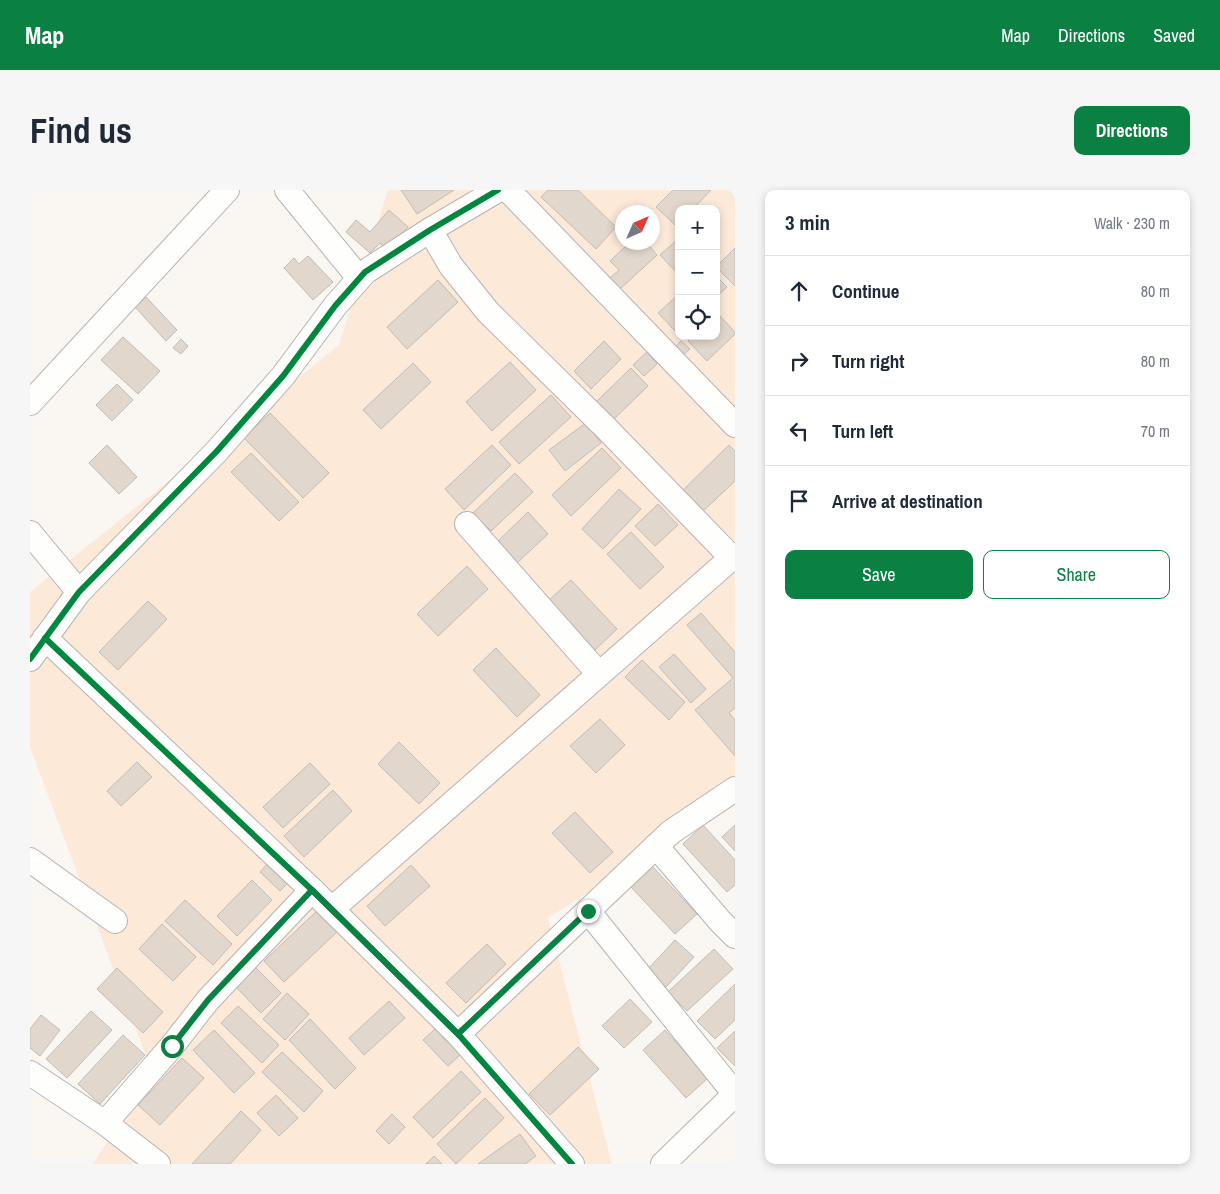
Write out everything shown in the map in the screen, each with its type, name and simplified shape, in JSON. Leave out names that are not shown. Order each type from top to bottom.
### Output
[{"type":"street","points":[[30,403],[227,190]]},
{"type":"street","points":[[287,190],[359,278]]},
{"type":"street","points":[[30,659],[79,592],[217,451],[284,376],[335,306],[359,278],[365,272],[430,230],[498,190]]},
{"type":"street","points":[[508,190],[735,425]]},
{"type":"street","points":[[332,910],[733,556],[488,312],[451,266],[430,230]]},
{"type":"street","points":[[467,524],[599,674]]},
{"type":"street","points":[[30,533],[79,592]]},
{"type":"street","points":[[46,638],[312,890],[458,1034],[559,1159]]},
{"type":"street","points":[[458,1034],[656,846],[686,821],[735,789]]},
{"type":"street","points":[[656,846],[735,936]]},
{"type":"street","points":[[30,860],[115,920]]},
{"type":"street","points":[[105,1122],[172,1046],[208,1000],[312,890]]},
{"type":"street","points":[[588,911],[735,1094],[663,1164]]},
{"type":"street","points":[[30,1073],[105,1122],[158,1164]]},
{"type":"shaded area","points":[[388,190],[735,190],[735,798],[548,918],[612,1164],[93,1164],[152,1072],[30,747],[30,592],[339,345]]},
{"type":"building","points":[[401,190],[454,190],[417,214]]},
{"type":"building","points":[[548,190],[578,190],[615,228],[596,249],[541,197]]},
{"type":"building","points":[[673,190],[711,190],[697,205],[675,205],[675,225],[660,211],[660,205],[658,205]]},
{"type":"building","points":[[389,210],[408,227],[388,250],[380,243],[370,253],[346,232],[356,220],[370,232]]},
{"type":"building","points":[[675,242],[675,271],[660,255]]},
{"type":"building","points":[[735,248],[735,286],[720,271],[720,263]]},
{"type":"building","points":[[622,250],[653,250],[657,255],[619,290],[609,279],[619,270],[610,261]]},
{"type":"building","points":[[308,256],[333,282],[313,300],[284,268],[294,258],[299,264]]},
{"type":"building","points":[[438,280],[458,302],[407,349],[387,327]]},
{"type":"building","points":[[720,280],[727,287],[720,293]]},
{"type":"building","points":[[146,297],[177,330],[166,341],[135,307]]},
{"type":"building","points":[[675,298],[675,331],[658,313]]},
{"type":"building","points":[[720,316],[735,332],[707,361],[688,341],[720,340]]},
{"type":"building","points":[[123,337],[160,371],[138,394],[101,360]]},
{"type":"building","points":[[181,339],[188,346],[181,354],[173,348]]},
{"type":"building","points":[[604,341],[621,359],[591,389],[574,371]]},
{"type":"building","points":[[681,341],[690,349],[681,357],[673,349]]},
{"type":"building","points":[[647,352],[657,364],[644,376],[633,365]]},
{"type":"building","points":[[510,362],[536,390],[492,431],[466,402]]},
{"type":"building","points":[[413,363],[431,382],[381,429],[363,410]]},
{"type":"building","points":[[631,368],[648,386],[613,420],[596,402]]},
{"type":"building","points":[[117,384],[133,400],[112,421],[96,405]]},
{"type":"building","points":[[551,395],[571,417],[519,464],[499,442]]},
{"type":"building","points":[[270,413],[329,473],[303,498],[244,438]]},
{"type":"building","points":[[586,423],[601,443],[565,471],[549,450]]},
{"type":"building","points":[[107,445],[137,477],[119,494],[89,463]]},
{"type":"building","points":[[492,445],[511,465],[464,510],[445,489]]},
{"type":"building","points":[[729,445],[735,451],[735,481],[701,513],[681,492]]},
{"type":"building","points":[[602,448],[621,468],[571,516],[552,495]]},
{"type":"building","points":[[251,453],[299,502],[279,521],[231,472]]},
{"type":"building","points":[[515,473],[533,492],[491,531],[473,513]]},
{"type":"building","points":[[619,489],[641,509],[603,549],[582,529]]},
{"type":"building","points":[[658,504],[678,525],[655,546],[635,526]]},
{"type":"building","points":[[528,512],[548,534],[517,563],[497,542]]},
{"type":"building","points":[[631,532],[664,567],[640,589],[607,554]]},
{"type":"building","points":[[467,566],[488,589],[438,636],[417,614]]},
{"type":"building","points":[[571,580],[617,629],[595,650],[548,601]]},
{"type":"building","points":[[148,601],[167,619],[118,670],[99,652]]},
{"type":"building","points":[[701,613],[735,652],[735,708],[729,713],[735,720],[735,756],[695,710],[733,678],[687,625]]},
{"type":"building","points":[[496,648],[540,695],[517,717],[473,670]]},
{"type":"building","points":[[674,654],[706,689],[691,703],[659,667]]},
{"type":"building","points":[[642,660],[685,702],[669,720],[625,677]]},
{"type":"building","points":[[600,719],[625,745],[596,773],[570,746]]},
{"type":"building","points":[[399,742],[440,783],[419,804],[378,764]]},
{"type":"building","points":[[137,762],[152,777],[121,806],[107,791]]},
{"type":"building","points":[[310,763],[330,784],[283,828],[263,807]]},
{"type":"building","points":[[333,790],[352,811],[304,857],[284,836]]},
{"type":"building","points":[[575,812],[613,852],[590,873],[552,833]]},
{"type":"building","points":[[703,825],[735,860],[735,885],[727,892],[683,844]]},
{"type":"building","points":[[735,825],[735,851],[722,837]]},
{"type":"building","points":[[270,861],[291,880],[280,891],[260,872]]},
{"type":"building","points":[[411,865],[430,886],[385,926],[367,906]]},
{"type":"building","points":[[652,866],[697,914],[675,934],[630,886]]},
{"type":"building","points":[[252,880],[272,900],[237,936],[217,916]]},
{"type":"building","points":[[185,900],[232,944],[213,965],[165,921]]},
{"type":"building","points":[[318,910],[338,931],[284,982],[264,961]]},
{"type":"building","points":[[162,924],[196,957],[173,981],[139,949]]},
{"type":"building","points":[[675,940],[694,957],[666,987],[647,970]]},
{"type":"building","points":[[487,944],[506,964],[466,1003],[446,983]]},
{"type":"building","points":[[714,949],[733,969],[687,1011],[668,992]]},
{"type":"building","points":[[254,966],[281,993],[261,1013],[234,985]]},
{"type":"building","points":[[117,968],[163,1012],[143,1033],[97,989]]},
{"type":"building","points":[[735,984],[735,1020],[715,1039],[697,1021]]},
{"type":"building","points":[[287,993],[309,1014],[285,1040],[263,1019]]},
{"type":"building","points":[[630,999],[652,1022],[624,1048],[602,1026]]},
{"type":"building","points":[[389,1001],[405,1018],[364,1055],[349,1038]]},
{"type":"building","points":[[238,1006],[279,1045],[262,1063],[221,1023]]},
{"type":"building","points":[[91,1011],[112,1030],[67,1078],[46,1059]]},
{"type":"building","points":[[41,1015],[60,1030],[40,1056],[30,1048],[30,1029]]},
{"type":"building","points":[[310,1019],[356,1068],[335,1089],[289,1040]]},
{"type":"building","points":[[435,1029],[460,1055],[448,1066],[423,1040]]},
{"type":"building","points":[[214,1030],[255,1073],[234,1093],[193,1050]]},
{"type":"building","points":[[665,1030],[708,1078],[686,1098],[643,1050]]},
{"type":"building","points":[[735,1031],[735,1066],[717,1048]]},
{"type":"building","points":[[123,1035],[145,1055],[100,1104],[78,1084]]},
{"type":"building","points":[[578,1047],[599,1069],[550,1115],[529,1094]]},
{"type":"building","points":[[282,1052],[323,1091],[304,1112],[262,1072]]},
{"type":"building","points":[[182,1058],[204,1078],[160,1125],[138,1105]]},
{"type":"building","points":[[461,1071],[481,1092],[433,1138],[413,1117]]},
{"type":"building","points":[[276,1095],[298,1118],[279,1136],[257,1113]]},
{"type":"building","points":[[485,1098],[504,1118],[456,1164],[437,1144]]},
{"type":"building","points":[[241,1111],[261,1130],[230,1164],[192,1164]]},
{"type":"building","points":[[392,1114],[405,1127],[389,1144],[376,1131]]},
{"type":"building","points":[[520,1134],[536,1156],[525,1164],[478,1164]]},
{"type":"building","points":[[434,1156],[442,1164],[426,1164]]},
{"type":"cycle path","points":[[30,659],[79,592],[217,451],[283,376],[335,306],[365,272],[430,230],[498,190]]},
{"type":"cycle path","points":[[45,638],[312,890],[458,1034],[572,1164]]},
{"type":"route","points":[[172,1046],[208,1000],[312,890],[458,1034],[588,911]]}]
